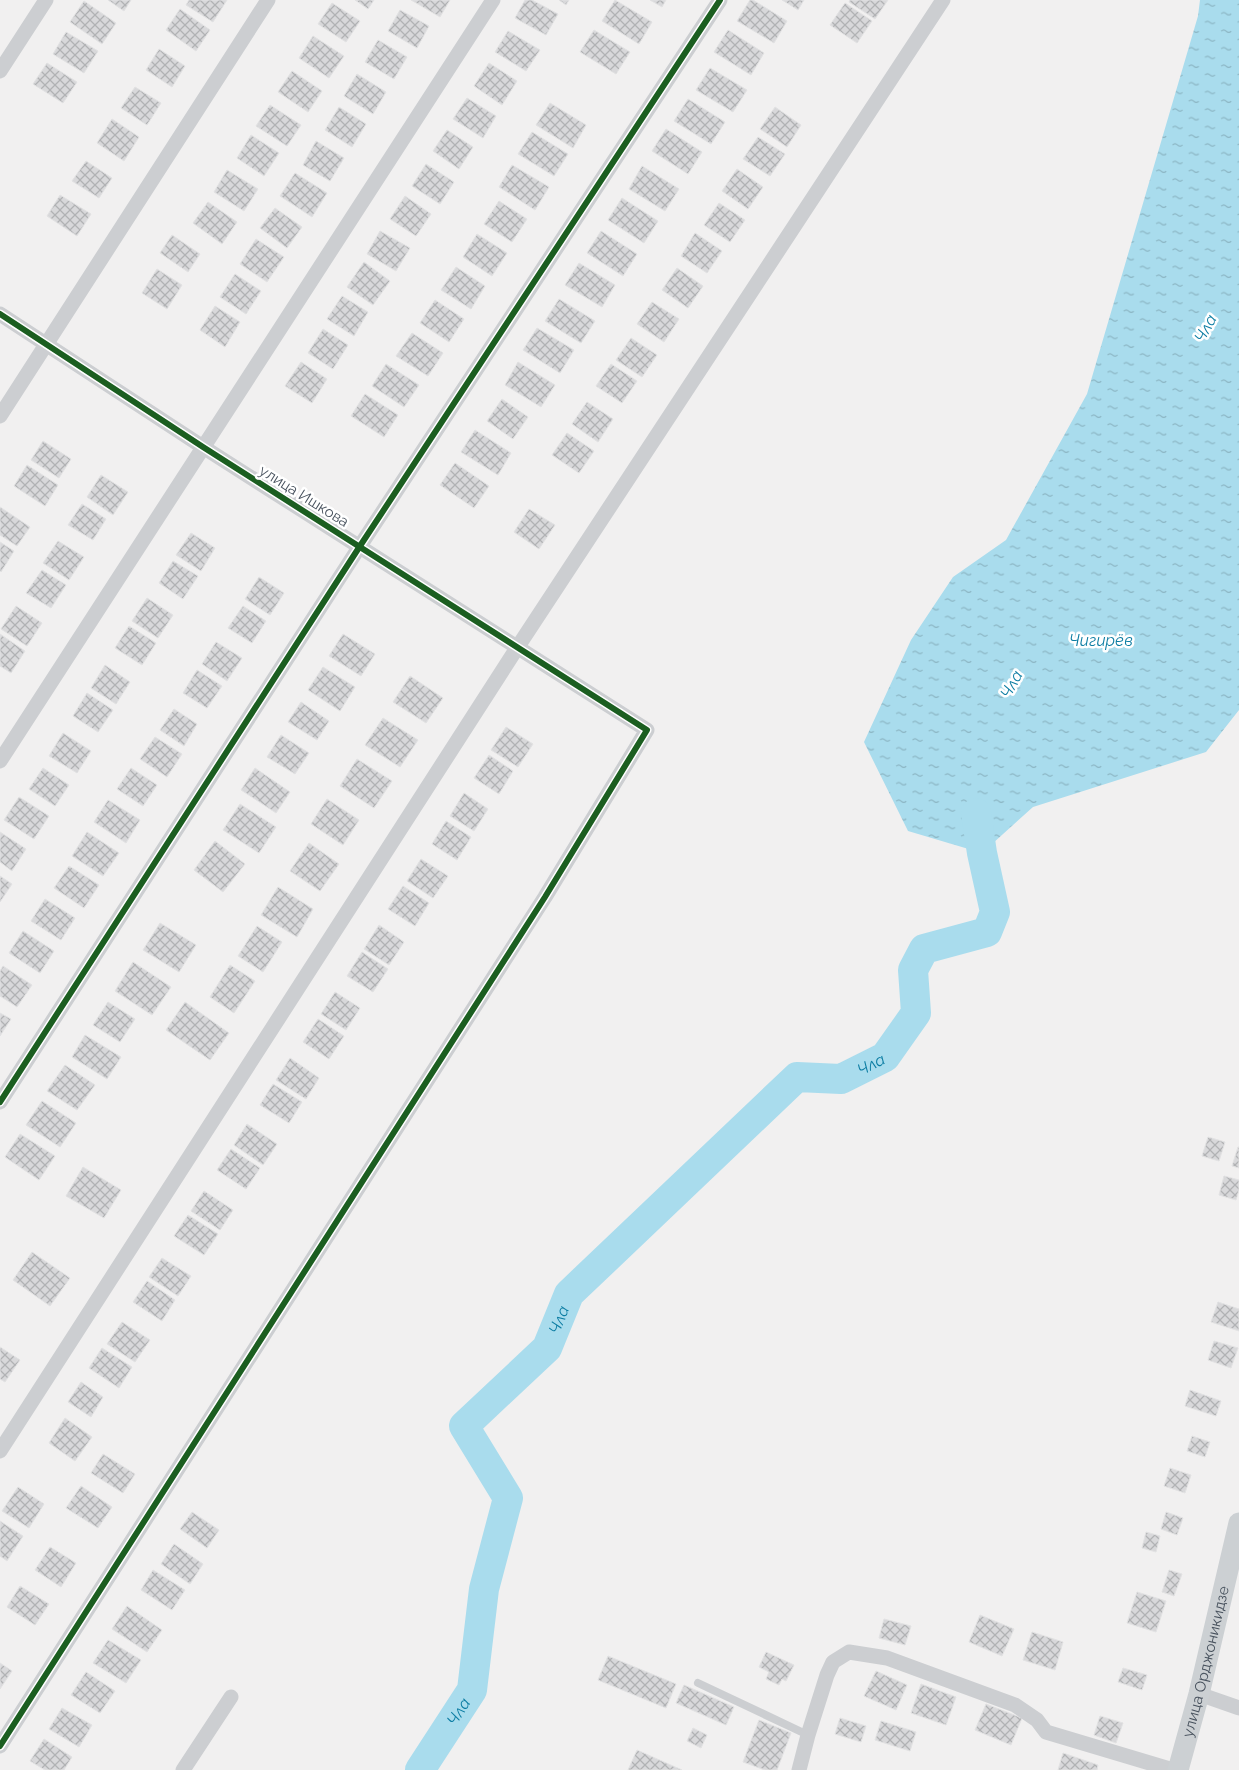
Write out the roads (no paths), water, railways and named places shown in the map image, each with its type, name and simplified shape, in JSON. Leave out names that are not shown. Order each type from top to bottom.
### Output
[{"type":"street","points":[[0,72],[46,0]]},
{"type":"street","points":[[0,416],[268,0]]},
{"type":"street","points":[[0,761],[493,0]]},
{"type":"street","points":[[0,1102],[360,546],[720,0]]},
{"type":"street","points":[[0,1450],[517,648],[943,0]]},
{"type":"street","name":"улица Ишкова","points":[[0,314],[203,447],[647,730],[534,914],[0,1746]]},
{"type":"street","name":"улица Орджоникидзе","points":[[1178,1770],[1199,1694],[1239,1523]]},
{"type":"street","points":[[799,1770],[827,1675],[833,1662],[849,1652],[888,1658],[1015,1705],[1037,1720],[1046,1732],[1173,1770]]},
{"type":"street","points":[[1199,1694],[1239,1708]]},
{"type":"street","points":[[183,1770],[231,1697]]},
{"type":"lane","points":[[698,1683],[808,1735]]},
{"type":"water","name":"Чигирёв","points":[[1200,0],[1239,0],[1239,710],[1206,752],[1033,807],[982,853],[908,831],[864,742],[911,640],[953,577],[1006,540],[1087,394],[1198,16]]},
{"type":"waterway","name":"Чла","points":[[420,1770],[472,1690],[484,1589],[508,1498],[464,1426],[547,1348],[569,1294],[797,1077],[841,1079],[885,1057],[916,1013],[913,970],[924,949],[987,932],[995,912],[982,853],[976,813]]}]
